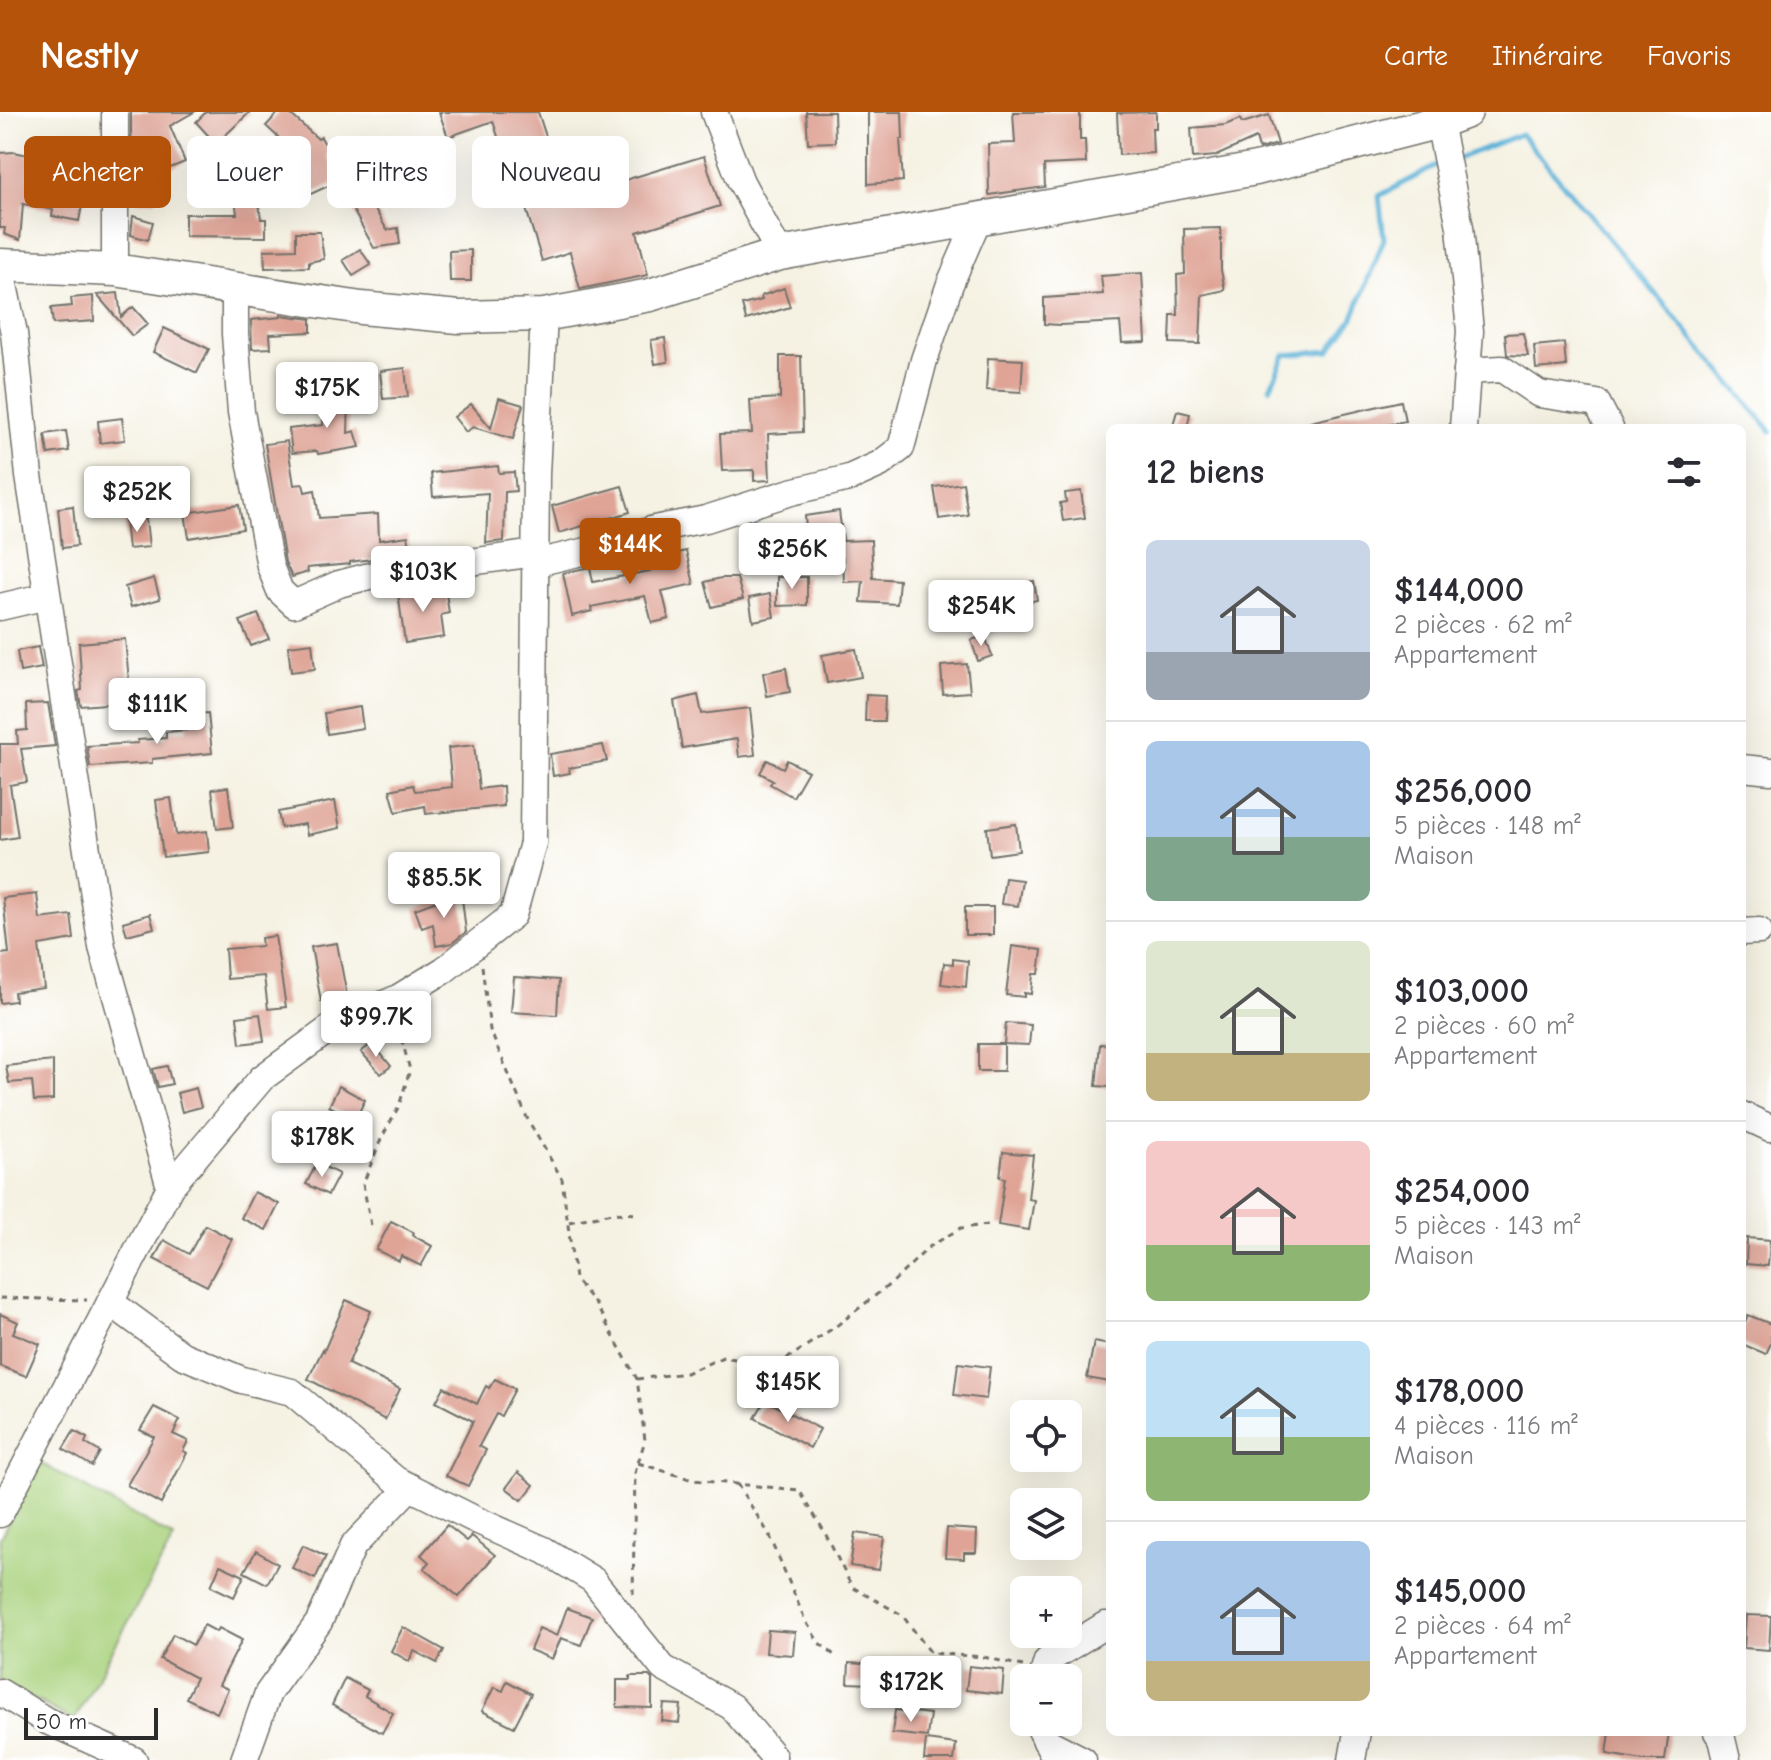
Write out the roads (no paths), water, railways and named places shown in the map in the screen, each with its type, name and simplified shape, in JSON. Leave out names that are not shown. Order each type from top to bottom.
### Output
[{"type":"main road","points":[[0,265],[115,270],[361,308],[459,317],[544,315],[650,295],[780,254],[1256,169],[1452,117]]},
{"type":"street","points":[[115,112],[115,270]]},
{"type":"street","points":[[714,112],[741,182],[780,254]]},
{"type":"street","points":[[1452,117],[1470,331],[1463,424]]},
{"type":"street","points":[[235,288],[241,412],[270,566],[280,591],[294,604],[339,584],[373,575],[536,558],[599,548],[654,529],[706,519],[791,492],[849,478],[880,464],[901,448],[937,322],[979,217]]},
{"type":"street","points":[[0,265],[14,333],[29,476],[102,947],[170,1187]]},
{"type":"street","points":[[0,1514],[170,1187],[262,1078],[332,1027],[398,998],[444,970],[513,915],[533,843],[536,474],[544,315]]},
{"type":"street","points":[[1467,371],[1502,369],[1539,394],[1597,403],[1608,424]]},
{"type":"street","points":[[0,607],[47,596]]},
{"type":"street","points":[[1746,768],[1771,771]]},
{"type":"street","points":[[1746,1117],[1770,1128]]},
{"type":"street","points":[[110,1302],[182,1355],[242,1380],[292,1392],[396,1480],[544,1550],[593,1580],[663,1668],[732,1707],[773,1756],[773,1760]]},
{"type":"street","points":[[244,1760],[268,1693],[319,1622],[353,1546],[410,1487]]},
{"type":"street","points":[[1046,1664],[1106,1625]]},
{"type":"street","points":[[0,1692],[47,1721],[134,1760]]},
{"type":"street","points":[[1352,1760],[1356,1736]]},
{"type":"street","points":[[1720,1736],[1727,1760]]},
{"type":"street","points":[[1046,1741],[1083,1760]]},
{"type":"waterway","points":[[1455,160],[1521,134],[1771,431]]},
{"type":"waterway","points":[[1270,388],[1285,355],[1329,351],[1352,320],[1384,239],[1379,196],[1438,165]]}]
